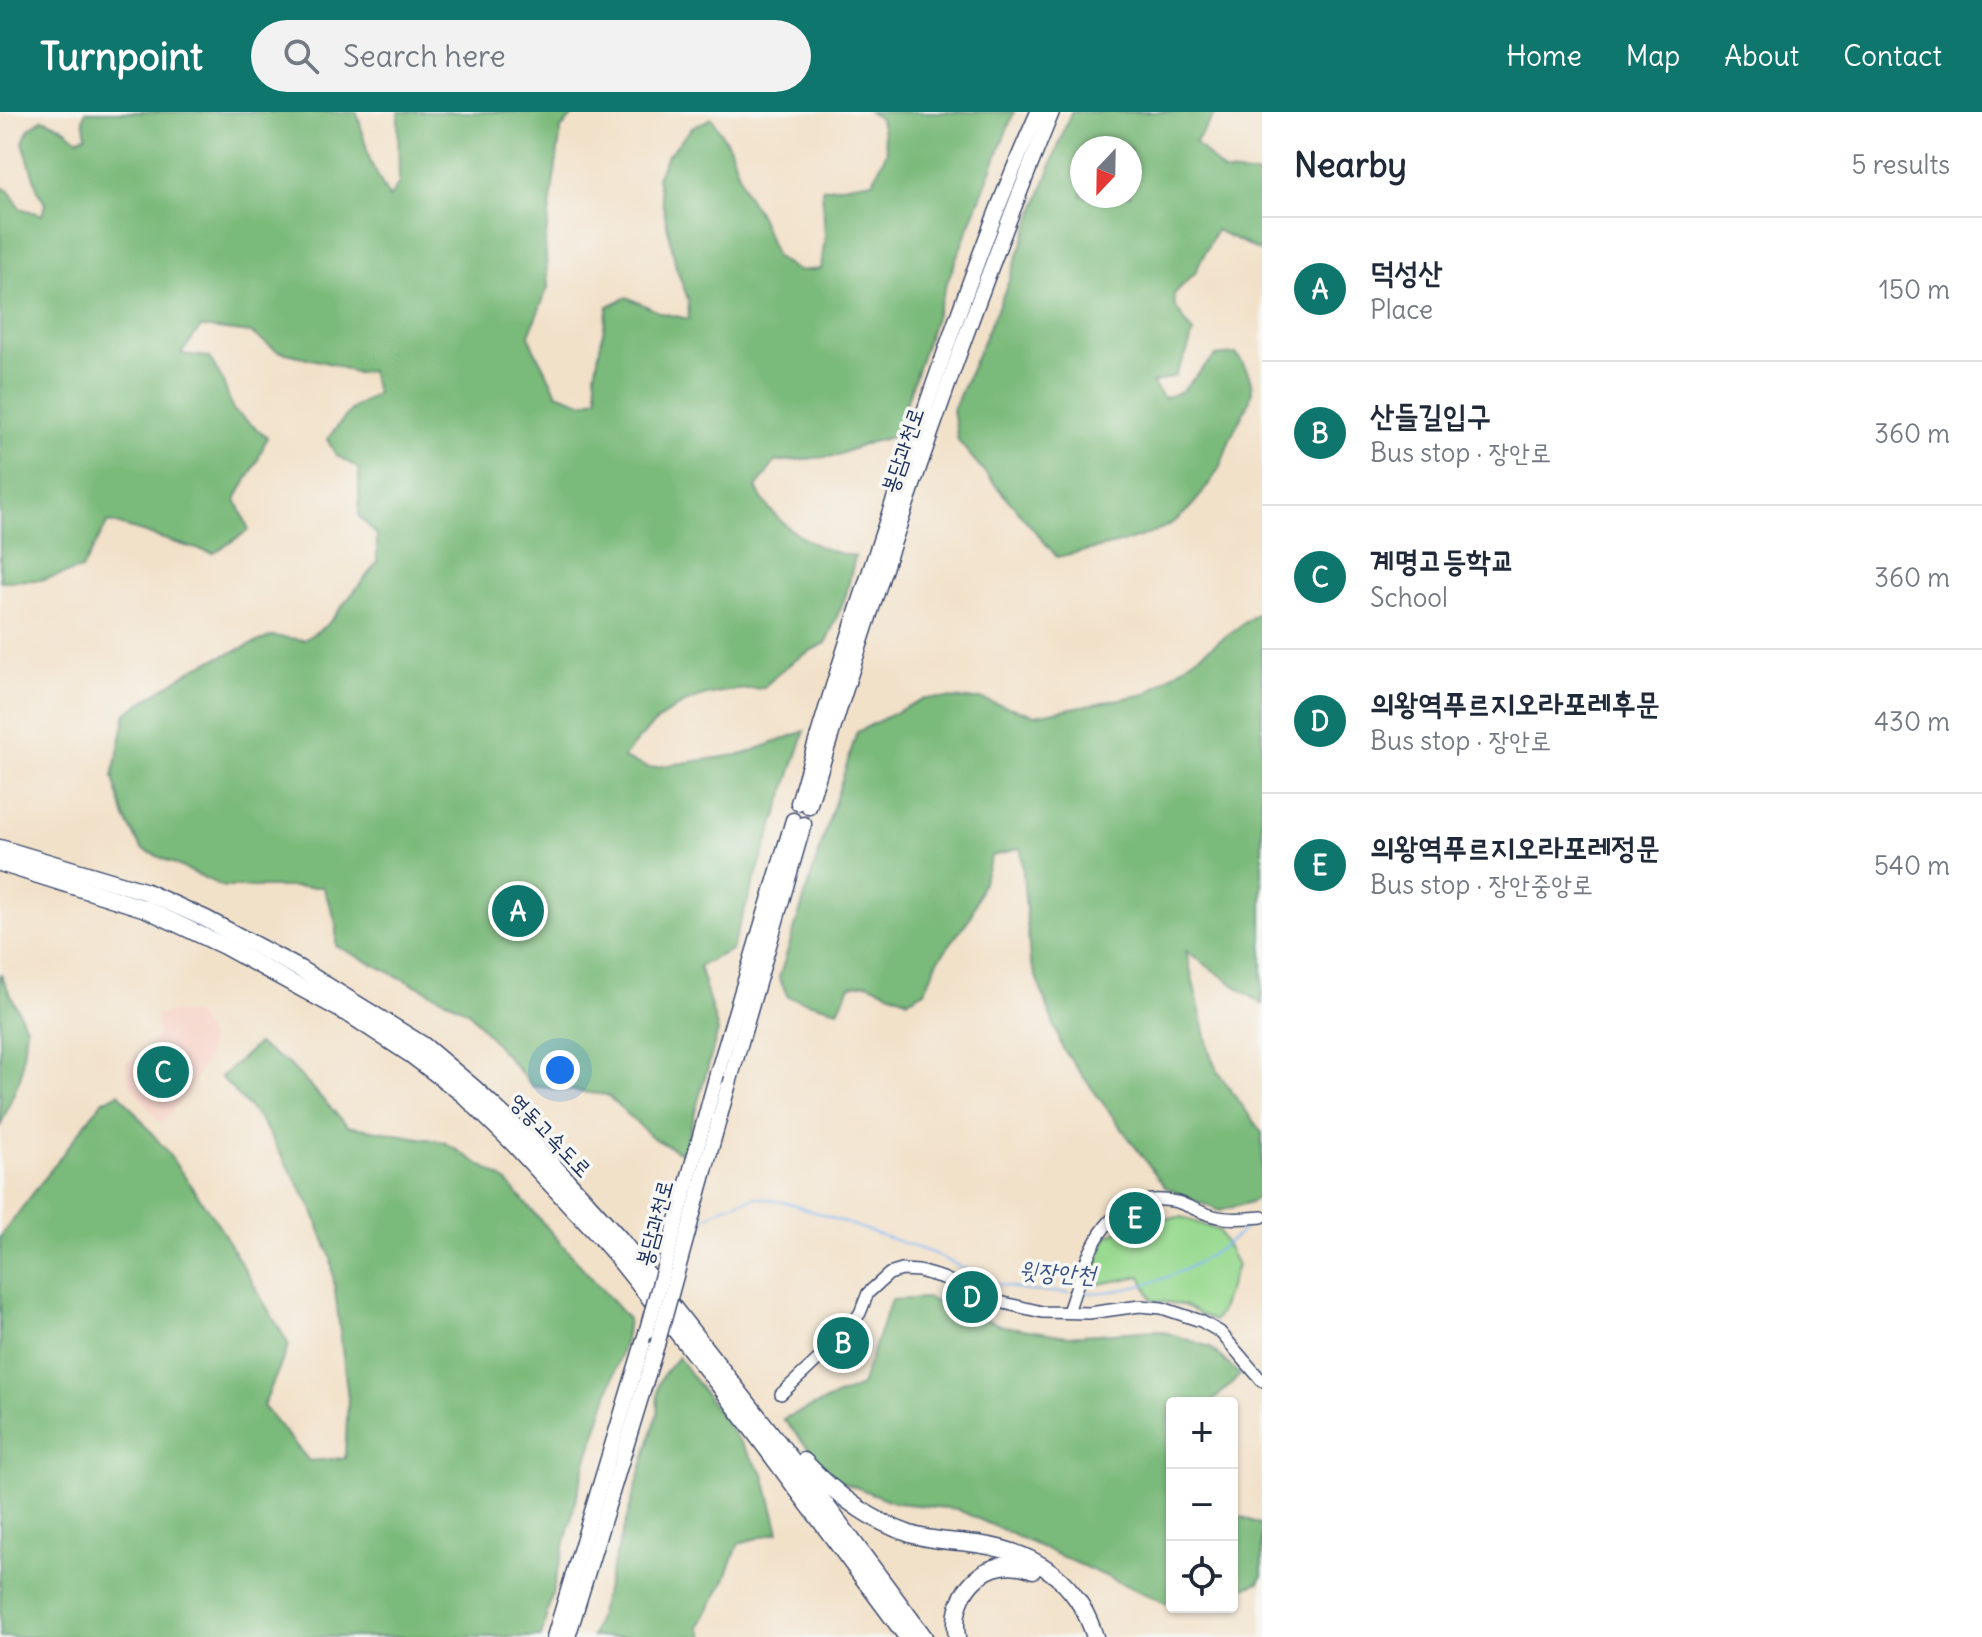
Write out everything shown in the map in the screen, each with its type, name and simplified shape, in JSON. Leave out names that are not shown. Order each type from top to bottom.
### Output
[{"type":"highway","name":"봉담과천로","points":[[1038,112],[1012,169],[967,288],[834,679],[803,805],[980,294],[1052,112]]},
{"type":"highway","name":"봉담과천로","points":[[554,1637],[646,1333],[717,1074],[798,822],[657,1345],[568,1637]]},
{"type":"highway","name":"영동고속도로","points":[[0,848],[144,891],[206,919],[300,969],[423,1045],[474,1088],[533,1143],[620,1239],[924,1637]]},
{"type":"highway","name":"영동고속도로","points":[[0,863],[146,909],[224,946],[352,1016],[464,1095],[610,1248],[720,1386],[907,1637]]},
{"type":"highway","points":[[735,1387],[819,1476],[856,1508],[912,1534],[978,1544],[1033,1560],[1055,1574],[1076,1595],[1088,1615],[1095,1637]]},
{"type":"highway","points":[[957,1637],[955,1623],[960,1600],[990,1568],[1010,1564],[1030,1568],[1052,1580],[1070,1599],[1083,1620],[1088,1637]]},
{"type":"highway","points":[[871,1586],[897,1637]]},
{"type":"street","points":[[1069,1308],[1098,1232],[1116,1213],[1164,1200],[1216,1217],[1262,1217]]},
{"type":"street","points":[[781,1394],[844,1335],[860,1313],[868,1293],[889,1274],[902,1270],[943,1278],[974,1294],[1042,1312],[1069,1308],[1089,1313],[1140,1306],[1162,1308],[1201,1321],[1231,1342],[1262,1381]]},
{"type":"shaded area","points":[[175,1012],[196,1015],[210,1039],[208,1057],[187,1092],[161,1124],[129,1082],[126,1062],[139,1056],[158,1035],[156,1015]]},
{"type":"green space","points":[[85,112],[357,112],[370,161],[389,198],[399,183],[398,112],[576,112],[561,129],[545,243],[548,287],[529,335],[557,393],[584,403],[598,397],[595,374],[608,306],[627,297],[661,313],[689,319],[688,299],[676,267],[657,177],[667,156],[693,127],[712,118],[730,148],[745,192],[760,216],[776,257],[798,271],[821,269],[825,235],[822,189],[873,181],[887,151],[880,119],[869,112],[1014,112],[946,285],[895,436],[835,456],[775,462],[756,488],[774,514],[797,534],[825,548],[855,556],[846,595],[826,643],[792,662],[764,688],[719,692],[668,712],[623,758],[649,768],[744,754],[805,731],[731,950],[699,966],[718,1031],[683,1154],[653,1138],[607,1095],[532,1086],[468,1011],[336,946],[336,922],[323,887],[224,887],[142,849],[125,818],[113,777],[126,713],[196,667],[272,636],[304,640],[328,624],[377,563],[377,535],[359,516],[359,469],[336,455],[327,439],[352,409],[377,393],[370,371],[356,373],[278,351],[251,333],[201,327],[181,354],[209,357],[222,379],[233,410],[267,437],[236,499],[249,530],[214,553],[108,522],[82,569],[41,580],[0,581],[0,186],[9,191],[20,208],[42,215],[45,204],[23,142],[29,129],[43,119],[62,127],[77,139],[86,136]]},
{"type":"green space","points":[[1071,112],[1216,112],[1195,143],[1224,172],[1262,175],[1262,252],[1216,230],[1195,273],[1174,294],[1175,306],[1193,333],[1175,376],[1152,383],[1164,398],[1181,392],[1215,356],[1236,354],[1252,384],[1249,401],[1218,470],[1190,508],[1167,526],[1137,538],[1057,557],[958,441],[953,410],[1004,293]]},
{"type":"green space","points":[[1262,610],[1262,1004],[1186,951],[1210,1054],[1218,1072],[1262,1133],[1262,1195],[1251,1202],[1219,1211],[1165,1187],[1063,1049],[1030,960],[1021,848],[992,856],[971,916],[937,962],[925,991],[908,1000],[867,983],[850,986],[838,1010],[788,997],[779,978],[857,732],[924,698],[981,699],[1035,715],[1146,694]]},
{"type":"green space","points":[[0,973],[26,1027],[21,1075],[0,1127]]},
{"type":"green space","points":[[257,1044],[289,1064],[348,1126],[444,1142],[505,1180],[628,1319],[625,1340],[582,1476],[541,1637],[0,1637],[0,1237],[102,1102],[119,1093],[165,1149],[218,1224],[289,1345],[263,1406],[309,1461],[345,1458],[348,1398],[331,1258],[311,1206],[262,1122],[221,1077]]},
{"type":"green space","points":[[1182,1217],[1219,1231],[1237,1265],[1214,1321],[1183,1305],[1152,1300],[1141,1276],[1089,1286],[1107,1237],[1136,1221]]},
{"type":"green space","points":[[926,1298],[1003,1326],[1067,1336],[1158,1330],[1210,1347],[1240,1375],[1217,1397],[1166,1397],[1166,1603],[956,1509],[896,1503],[835,1479],[783,1419],[861,1386],[891,1300]]},
{"type":"green space","points":[[678,1357],[764,1475],[779,1532],[739,1543],[724,1582],[699,1627],[704,1637],[592,1637],[658,1412],[660,1381]]},
{"type":"green space","points":[[1238,1515],[1262,1525],[1262,1575],[1259,1582],[1238,1591]]},
{"type":"waterway","name":"윗장안천","points":[[704,1219],[724,1207],[756,1197],[792,1204],[932,1253],[994,1283],[1025,1291],[1069,1293]]},
{"type":"waterway","name":"윗장안천","points":[[1079,1293],[1127,1289],[1171,1275],[1213,1253],[1250,1224]]},
{"type":"place","name":"덕성산","points":[[518,911]]},
{"type":"place","name":"계명고등학교","points":[[163,1072]]},
{"type":"place","name":"의왕역푸르지오라포레정문","points":[[1135,1218]]},
{"type":"place","name":"의왕역푸르지오라포레후문","points":[[972,1297]]},
{"type":"place","name":"산들길입구","points":[[843,1343]]}]
